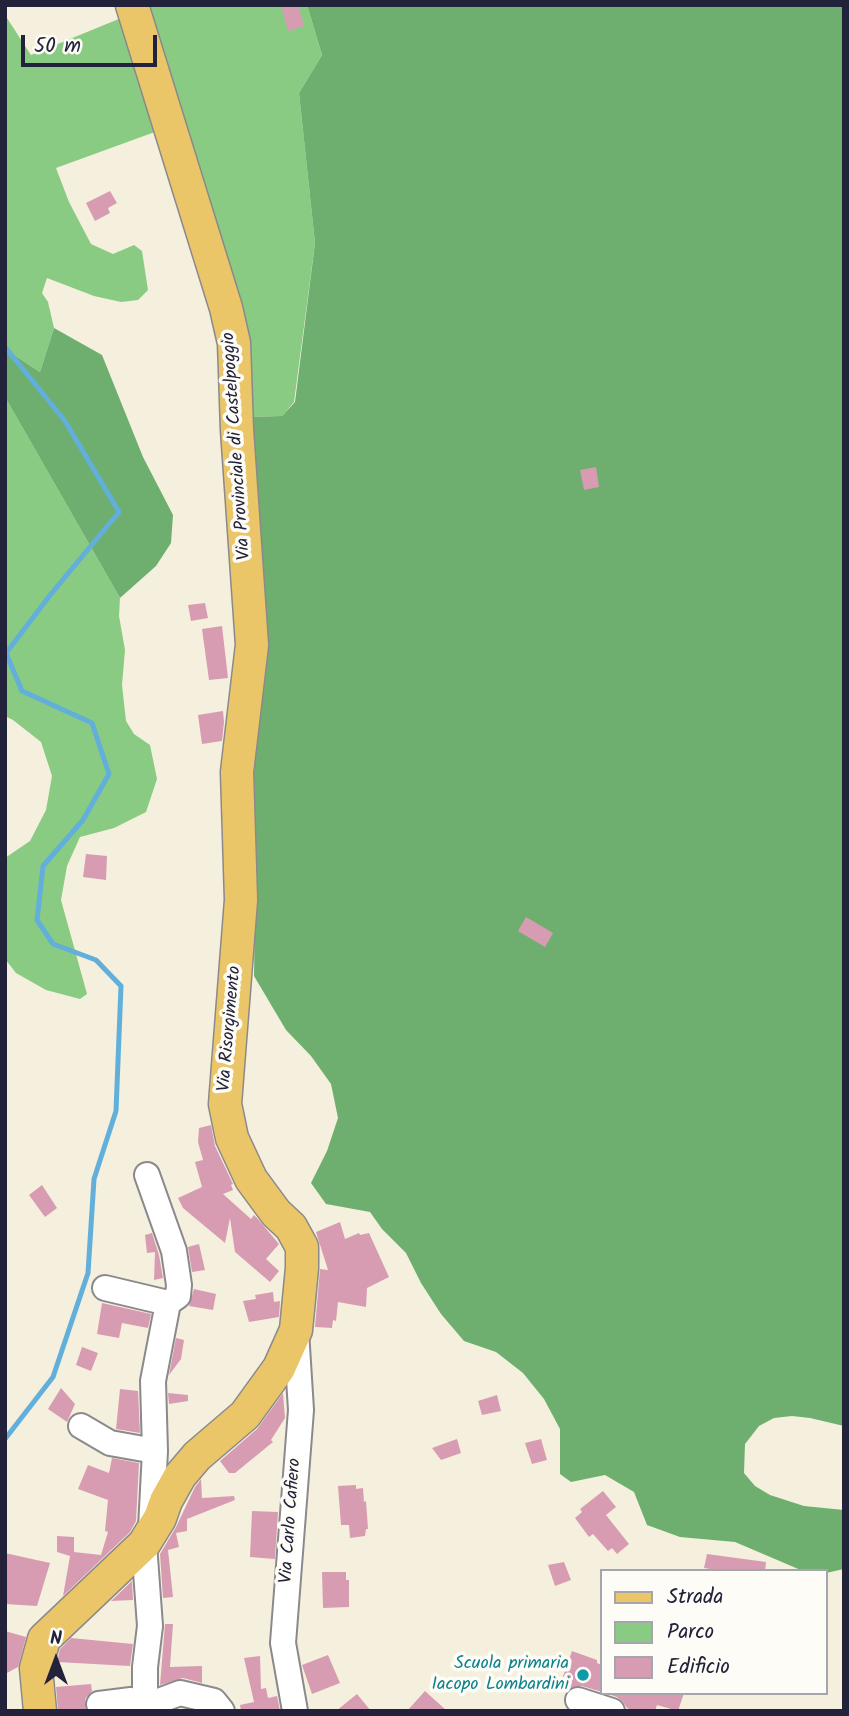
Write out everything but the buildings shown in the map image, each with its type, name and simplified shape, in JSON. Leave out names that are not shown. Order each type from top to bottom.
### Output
[{"type":"main road","name":"Via Provinciale di Castelpoggio","points":[[132,5],[226,307],[234,343],[237,430],[252,645],[237,772],[241,900]]},
{"type":"main road","name":"Via Risorgimento","points":[[40,1711],[36,1668],[44,1639],[148,1538],[180,1476],[197,1456],[245,1415],[279,1368],[296,1330],[302,1247],[290,1227],[251,1179],[232,1138],[225,1104],[241,900]]},
{"type":"street","points":[[147,1175],[167,1230],[178,1272],[178,1296],[168,1303],[153,1381],[155,1451],[148,1538],[150,1626],[145,1667],[148,1708]]},
{"type":"street","points":[[105,1289],[168,1303]]},
{"type":"street","name":"Via Carlo Cafiero","points":[[295,1711],[283,1643],[302,1410],[296,1330]]},
{"type":"street","points":[[81,1426],[110,1443],[155,1451]]},
{"type":"street","points":[[148,1708],[180,1693],[214,1701],[222,1711]]},
{"type":"street","points":[[99,1704],[131,1700],[148,1708]]},
{"type":"street","points":[[578,1700],[612,1711]]},
{"type":"green space","points":[[146,5],[307,5],[322,55],[299,93],[315,243],[294,402],[282,416],[245,417]]},
{"type":"green space","points":[[307,5],[844,5],[844,1426],[810,1418],[774,1418],[759,1426],[745,1444],[744,1473],[755,1486],[770,1495],[804,1506],[844,1510],[844,1569],[828,1573],[828,1569],[798,1569],[735,1542],[680,1537],[647,1525],[634,1492],[605,1475],[571,1482],[560,1474],[560,1429],[544,1399],[523,1373],[496,1352],[464,1341],[441,1314],[406,1253],[382,1229],[370,1212],[326,1204],[311,1183],[327,1151],[338,1118],[331,1084],[311,1056],[286,1030],[254,976],[250,561],[245,417],[282,416],[295,402],[315,243],[299,93],[322,55]]},
{"type":"green space","points":[[5,15],[31,55],[126,16],[163,129],[56,168],[69,202],[91,244],[113,254],[134,245],[142,251],[148,290],[138,300],[121,302],[94,296],[47,278],[42,293],[48,302],[54,328],[40,372],[5,349]]},
{"type":"green space","points":[[54,328],[102,355],[143,457],[173,515],[171,543],[156,566],[120,598],[5,397],[5,349],[40,372]]},
{"type":"green space","points":[[5,397],[120,598],[119,616],[125,650],[122,685],[126,721],[134,734],[150,745],[157,779],[146,812],[114,828],[80,837],[67,866],[61,900],[87,994],[80,999],[46,990],[16,973],[5,959],[5,858],[30,841],[46,810],[52,776],[41,742],[5,716]]},
{"type":"waterway","points":[[5,347],[65,421],[119,512],[6,653],[22,691],[92,723],[109,774],[83,820],[43,866],[37,920],[53,944],[96,960],[121,986],[116,1111],[94,1179],[88,1273],[53,1377],[5,1439]]},
{"type":"place","name":"Scuola primaria Iacopo Lombardini","points":[[583,1675]]}]
